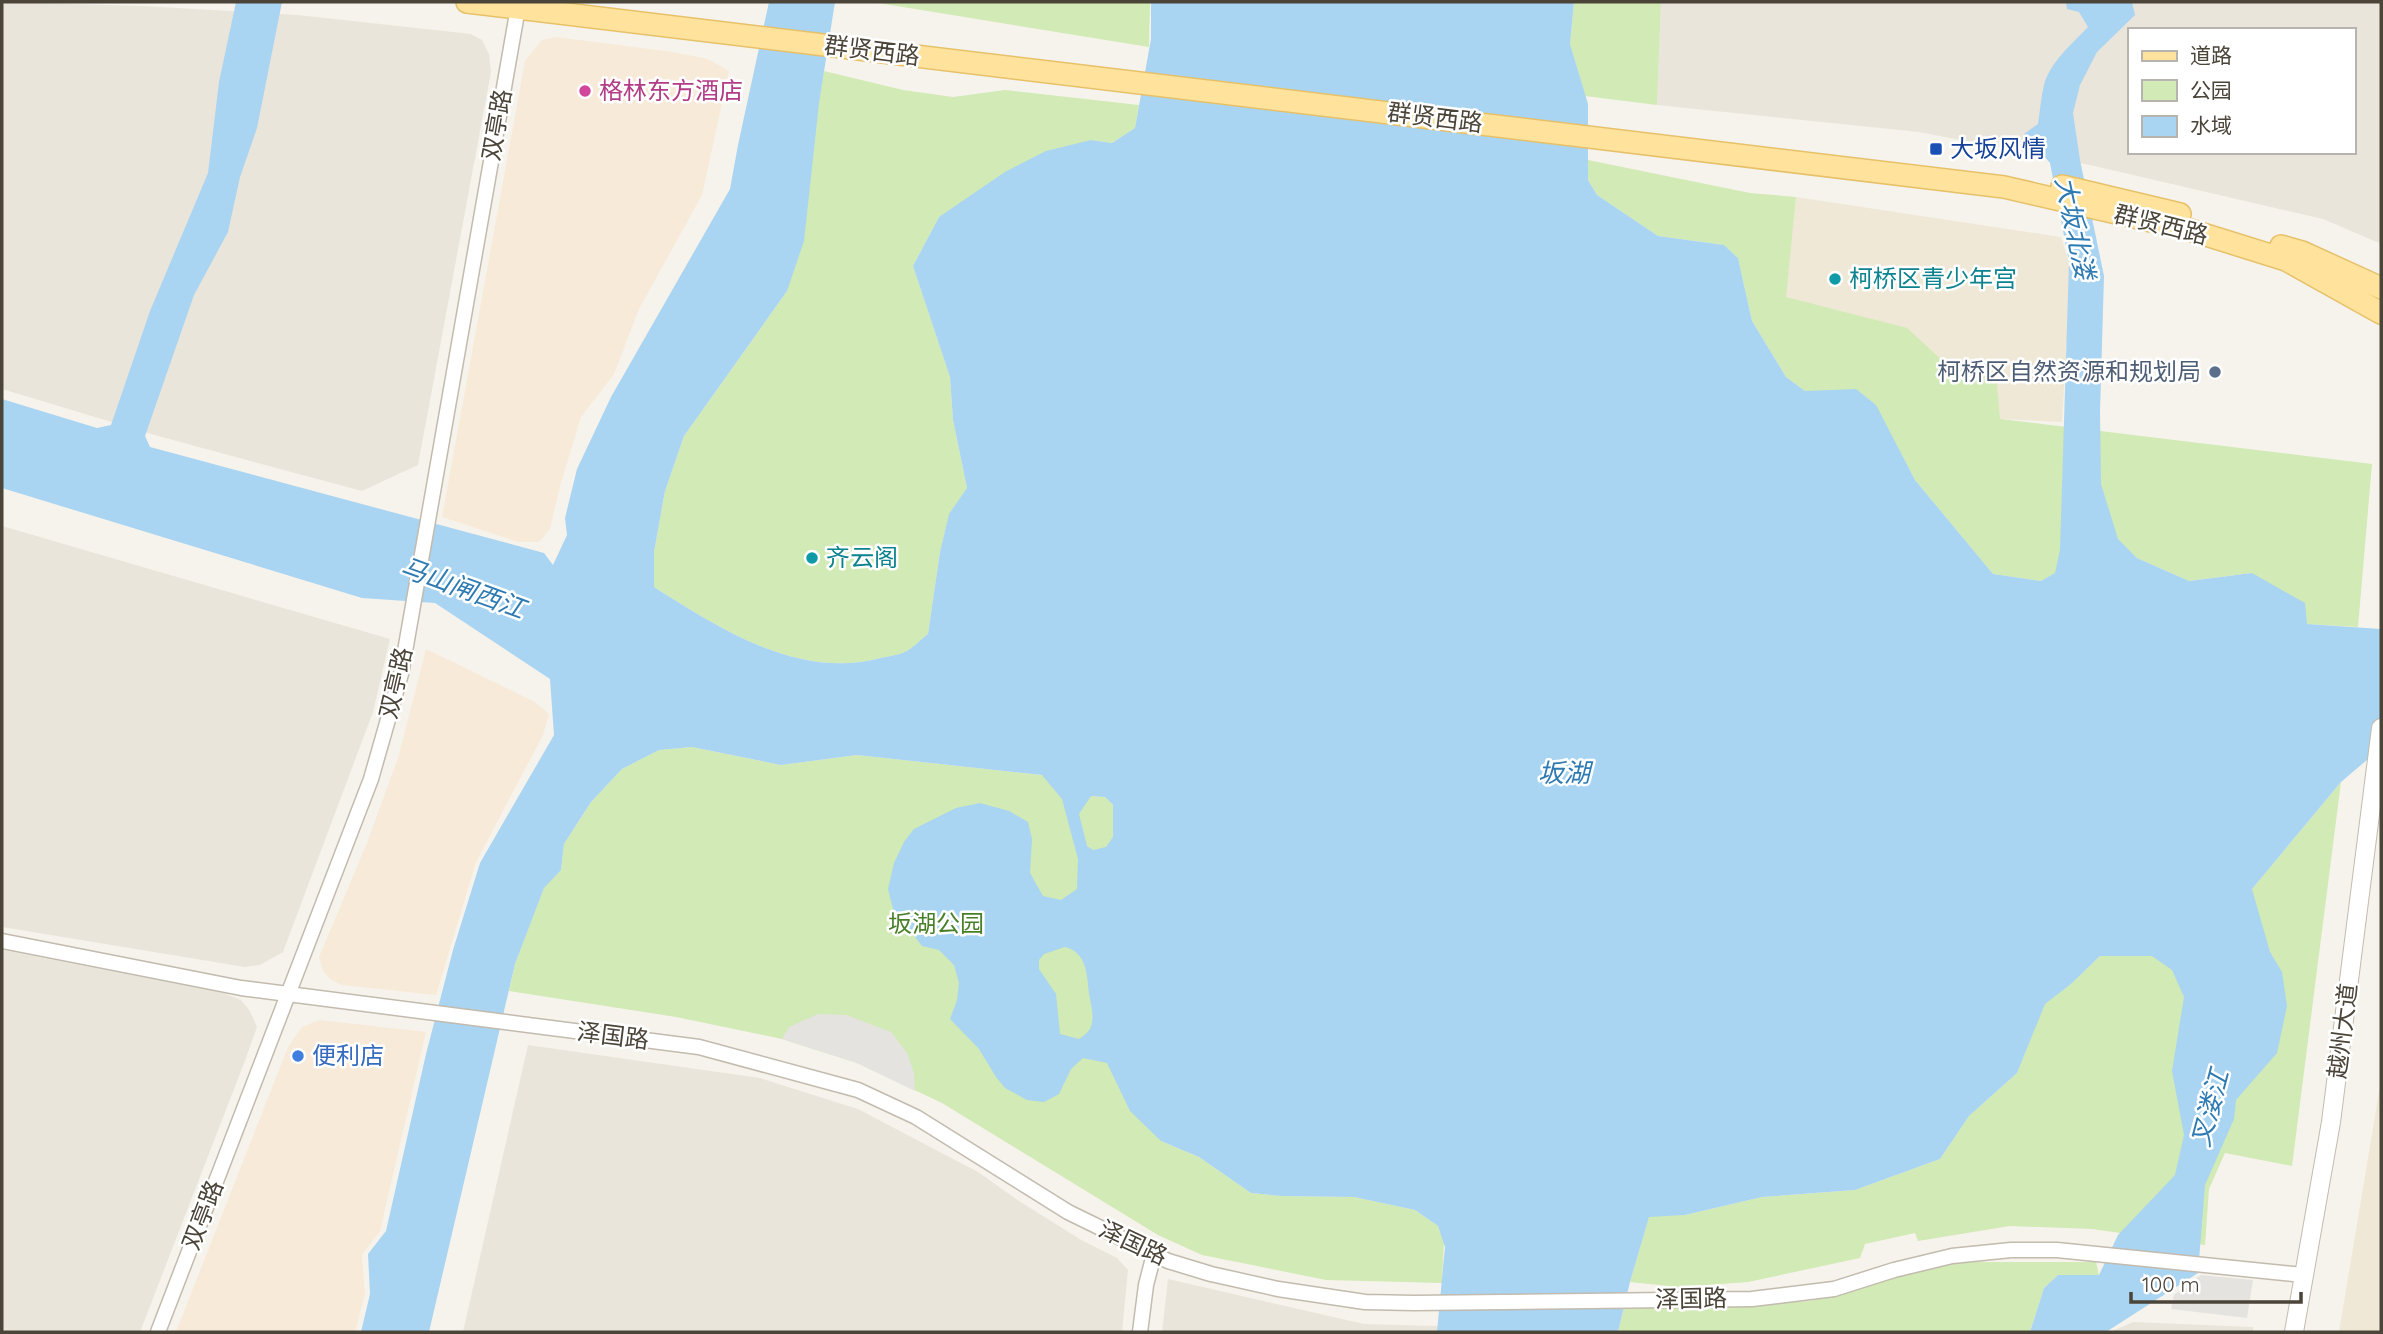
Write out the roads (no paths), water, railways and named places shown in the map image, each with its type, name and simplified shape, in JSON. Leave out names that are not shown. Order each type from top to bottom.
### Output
[{"type":"main road","name":"群贤西路","points":[[467,2],[737,28],[1676,141],[2000,173],[2286,260],[2381,313]]},
{"type":"main road","name":"群贤西路","points":[[577,2],[737,28]]},
{"type":"main road","name":"群贤西路","points":[[2091,199],[2168,210],[2302,253],[2381,288]]},
{"type":"street","name":"双亭路","points":[[158,1332],[371,779],[401,674],[518,5]]},
{"type":"street","name":"越州大道","points":[[2294,1332],[2331,1122],[2381,728]]},
{"type":"street","name":"泽国路","points":[[2,941],[240,988],[699,1047],[858,1090],[916,1117],[1068,1212],[1154,1254],[1211,1274],[1278,1289],[1365,1302],[1752,1298],[1834,1289],[1952,1256],[2011,1250],[2057,1250],[2303,1275]]},
{"type":"street","points":[[1140,1332],[1146,1285],[1154,1254]]},
{"type":"water","name":"坂湖","points":[[236,2],[282,2],[257,128],[240,177],[228,232],[194,295],[145,436],[150,447],[544,553],[553,565],[567,535],[565,518],[577,469],[611,397],[730,189],[769,2],[835,2],[819,103],[804,241],[787,291],[684,436],[665,491],[654,552],[654,587],[733,634],[762,646],[820,662],[850,663],[904,652],[928,634],[940,552],[949,514],[967,488],[953,420],[950,377],[913,266],[939,217],[1005,172],[1046,151],[1091,140],[1112,143],[1135,128],[1151,39],[1151,2],[1574,2],[1570,44],[1588,104],[1588,180],[1597,195],[1658,236],[1724,245],[1738,258],[1752,321],[1786,377],[1805,391],[1856,389],[1876,405],[1915,480],[1993,574],[2041,581],[2055,573],[2060,550],[2069,262],[2050,163],[2037,148],[2023,148],[2024,134],[2038,124],[2044,85],[2051,68],[2088,27],[2079,12],[2067,9],[2066,2],[2132,2],[2135,15],[2097,52],[2080,85],[2073,113],[2104,276],[2101,484],[2118,539],[2137,558],[2189,581],[2252,573],[2305,603],[2307,624],[2381,629],[2381,748],[2341,782],[2252,889],[2270,952],[2282,972],[2287,1006],[2277,1053],[2236,1100],[2234,1119],[2205,1185],[2198,1273],[2106,1332],[2030,1332],[2044,1288],[2058,1275],[2099,1275],[2118,1235],[2175,1175],[2184,1135],[2172,1071],[2184,997],[2172,970],[2152,956],[2100,956],[2045,1004],[2017,1073],[1969,1116],[1940,1159],[1855,1190],[1762,1197],[1685,1215],[1649,1217],[1618,1332],[1437,1332],[1445,1247],[1438,1226],[1415,1210],[1354,1197],[1251,1193],[1199,1157],[1161,1141],[1130,1111],[1107,1063],[1083,1058],[1071,1069],[1059,1094],[1044,1102],[1027,1100],[1005,1088],[979,1049],[950,1019],[957,1000],[959,983],[954,965],[939,950],[922,946],[893,909],[888,889],[894,863],[914,829],[956,808],[980,803],[1009,811],[1028,822],[1032,839],[1030,873],[1043,896],[1061,900],[1077,889],[1078,859],[1062,799],[1042,775],[857,755],[781,765],[692,747],[659,750],[622,769],[591,802],[564,844],[561,870],[544,888],[515,964],[429,1332],[361,1332],[370,1294],[368,1254],[386,1231],[426,1054],[453,950],[480,863],[554,735],[550,679],[435,603],[362,598],[2,488],[2,399],[97,428],[111,425],[150,311],[208,173],[219,82]],"holes":[[[1091,796],[1105,797],[1113,805],[1113,837],[1106,847],[1093,850],[1087,846],[1079,814]],[[1065,947],[1082,959],[1092,1011],[1089,1030],[1079,1039],[1060,1034],[1056,994],[1039,969],[1039,960],[1044,954]]]},
{"type":"place","name":"格林东方酒店","points":[[585,91]]},
{"type":"place","name":"大坂风情","points":[[1936,149]]},
{"type":"place","name":"柯桥区青少年宫","points":[[1835,279]]},
{"type":"place","name":"柯桥区自然资源和规划局","points":[[2215,372]]},
{"type":"place","name":"齐云阁","points":[[812,558]]},
{"type":"place","name":"便利店","points":[[298,1056]]},
{"type":"water label","name":"大坂北溇","points":[[2075,228]]},
{"type":"water label","name":"马山闸西江","points":[[463,588]]},
{"type":"water label","name":"叉溇江","points":[[2210,1108]]},
{"type":"park label","name":"坂湖公园","points":[[936,924]]}]
